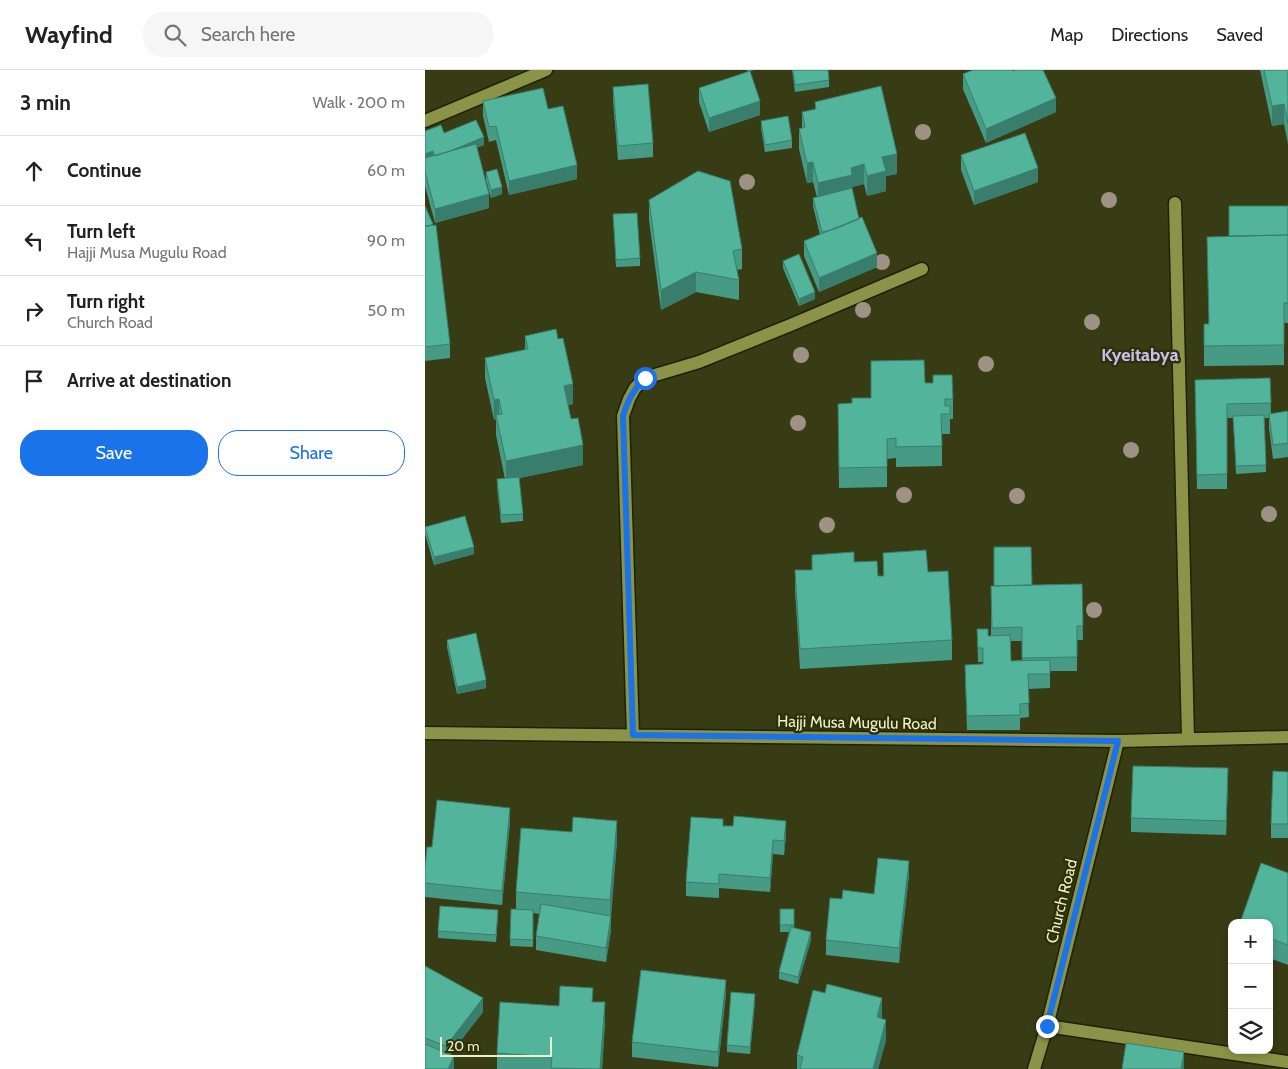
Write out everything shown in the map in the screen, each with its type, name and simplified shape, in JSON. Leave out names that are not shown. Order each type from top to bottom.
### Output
[{"type":"street","points":[[425,121],[546,70]]},
{"type":"street","points":[[1175,203],[1189,738]]},
{"type":"street","points":[[633,735],[623,416],[635,388],[645,378],[699,362],[922,269]]},
{"type":"street","name":"Hajji Musa Mugulu Road","points":[[425,733],[1118,741],[1288,737]]},
{"type":"street","name":"Church Road","points":[[1034,1069],[1047,1026],[1118,741]]},
{"type":"street","points":[[1047,1026],[1288,1062]]},
{"type":"building","points":[[793,70],[828,70],[829,80],[795,85]]},
{"type":"building","points":[[973,70],[1043,70],[1056,98],[986,129],[963,74]]},
{"type":"building","points":[[1264,70],[1288,70],[1288,124],[1284,104],[1272,106]]},
{"type":"building","points":[[750,71],[760,101],[709,118],[699,88]]},
{"type":"building","points":[[648,84],[653,143],[618,146],[613,87]]},
{"type":"building","points":[[881,86],[897,154],[882,157],[886,171],[867,176],[864,164],[851,168],[852,175],[818,183],[813,162],[807,163],[799,129],[805,127],[802,112],[816,109],[815,102]]},
{"type":"building","points":[[543,88],[548,109],[563,106],[577,165],[509,181],[496,126],[489,127],[483,101]]},
{"type":"building","points":[[788,116],[792,140],[765,145],[761,121]]},
{"type":"building","points":[[476,120],[484,137],[435,156],[433,151],[425,154],[425,131],[441,125],[444,133]]},
{"type":"building","points":[[1025,133],[1038,168],[974,191],[961,155]]},
{"type":"building","points":[[476,144],[489,194],[435,209],[425,172],[425,158]]},
{"type":"building","points":[[497,169],[502,187],[491,190],[486,172]]},
{"type":"building","points":[[698,171],[730,181],[742,249],[733,251],[739,280],[696,272],[661,290],[649,200]]},
{"type":"building","points":[[852,188],[859,219],[822,232],[813,198]]},
{"type":"building","points":[[425,206],[433,224],[429,226],[425,226]]},
{"type":"building","points":[[1229,206],[1288,206],[1288,235],[1229,236]]},
{"type":"building","points":[[637,213],[640,258],[616,260],[613,214]]},
{"type":"building","points":[[862,217],[877,253],[819,278],[804,241]]},
{"type":"building","points":[[436,225],[450,344],[425,347],[425,226]]},
{"type":"building","points":[[1288,235],[1288,303],[1284,303],[1284,345],[1204,346],[1204,324],[1209,324],[1207,237]]},
{"type":"building","points":[[799,254],[815,292],[799,299],[783,261]]},
{"type":"building","points":[[556,329],[558,339],[563,338],[573,384],[564,386],[571,419],[578,418],[583,445],[506,461],[496,415],[502,414],[499,399],[494,400],[485,358],[528,349],[525,336]]},
{"type":"building","points":[[924,360],[925,383],[933,383],[933,375],[952,375],[953,399],[945,399],[945,406],[950,406],[950,414],[941,414],[942,446],[896,447],[896,438],[887,439],[887,467],[839,468],[838,404],[852,403],[852,398],[871,398],[871,361]]},
{"type":"building","points":[[1270,378],[1271,403],[1227,404],[1227,474],[1197,475],[1195,380]]},
{"type":"building","points":[[1288,411],[1288,443],[1273,445],[1269,414]]},
{"type":"building","points":[[1264,415],[1266,465],[1236,466],[1233,416]]},
{"type":"building","points":[[519,477],[523,514],[501,515],[497,479]]},
{"type":"building","points":[[465,516],[474,547],[434,557],[425,527]]},
{"type":"building","points":[[994,547],[1031,547],[1032,585],[994,586]]},
{"type":"building","points":[[926,550],[928,572],[948,571],[952,640],[800,649],[795,570],[812,570],[812,555],[854,552],[854,562],[877,561],[878,576],[884,576],[883,553]]},
{"type":"building","points":[[1082,584],[1083,626],[1077,626],[1077,657],[1022,658],[1022,627],[992,628],[991,586]]},
{"type":"building","points":[[977,629],[988,629],[988,636],[1010,635],[1011,661],[1050,660],[1050,674],[1028,674],[1029,703],[1020,704],[1020,715],[967,716],[965,665],[983,664],[983,648],[978,648]]},
{"type":"building","points":[[476,633],[486,680],[457,687],[447,640]]},
{"type":"building","points":[[1133,766],[1228,768],[1226,821],[1131,818]]},
{"type":"building","points":[[1273,771],[1288,772],[1288,824],[1271,824]]},
{"type":"building","points":[[437,800],[510,808],[502,891],[425,883],[427,847],[432,847]]},
{"type":"building","points":[[734,816],[786,821],[784,841],[773,840],[770,878],[719,874],[719,884],[686,882],[691,817],[723,819],[723,826],[733,826]]},
{"type":"building","points":[[573,817],[617,821],[610,900],[516,892],[521,828],[572,832]]},
{"type":"building","points":[[878,858],[909,861],[899,948],[826,940],[830,898],[842,899],[843,890],[874,894]]},
{"type":"building","points":[[1261,863],[1288,873],[1288,945],[1273,939],[1273,919],[1241,919]]},
{"type":"building","points":[[541,904],[611,916],[606,948],[536,936]]},
{"type":"building","points":[[440,906],[498,910],[496,935],[438,931]]},
{"type":"building","points":[[511,909],[533,910],[533,940],[510,939]]},
{"type":"building","points":[[780,909],[794,909],[794,925],[780,925]]},
{"type":"building","points":[[791,927],[811,932],[798,977],[779,972]]},
{"type":"building","points":[[425,966],[483,998],[446,1046],[425,1038]]},
{"type":"building","points":[[641,970],[726,980],[718,1052],[632,1042]]},
{"type":"building","points":[[827,984],[882,998],[877,1017],[886,1020],[873,1069],[800,1069],[803,1057],[797,1055],[813,990],[825,993]]},
{"type":"building","points":[[560,986],[593,988],[592,1002],[605,1002],[600,1069],[551,1068],[552,1057],[497,1053],[500,1002],[559,1006]]},
{"type":"building","points":[[731,992],[755,994],[750,1047],[727,1045]]},
{"type":"building","points":[[1126,1043],[1184,1052],[1181,1069],[1122,1069]]},
{"type":"building","points":[[425,1044],[454,1056],[448,1069],[425,1069]]},
{"type":"district","name":"Kyeitabya","points":[[1140,355]]},
{"type":"route","points":[[645,378],[635,388],[623,416],[633,735],[1118,741],[1047,1026]]}]
